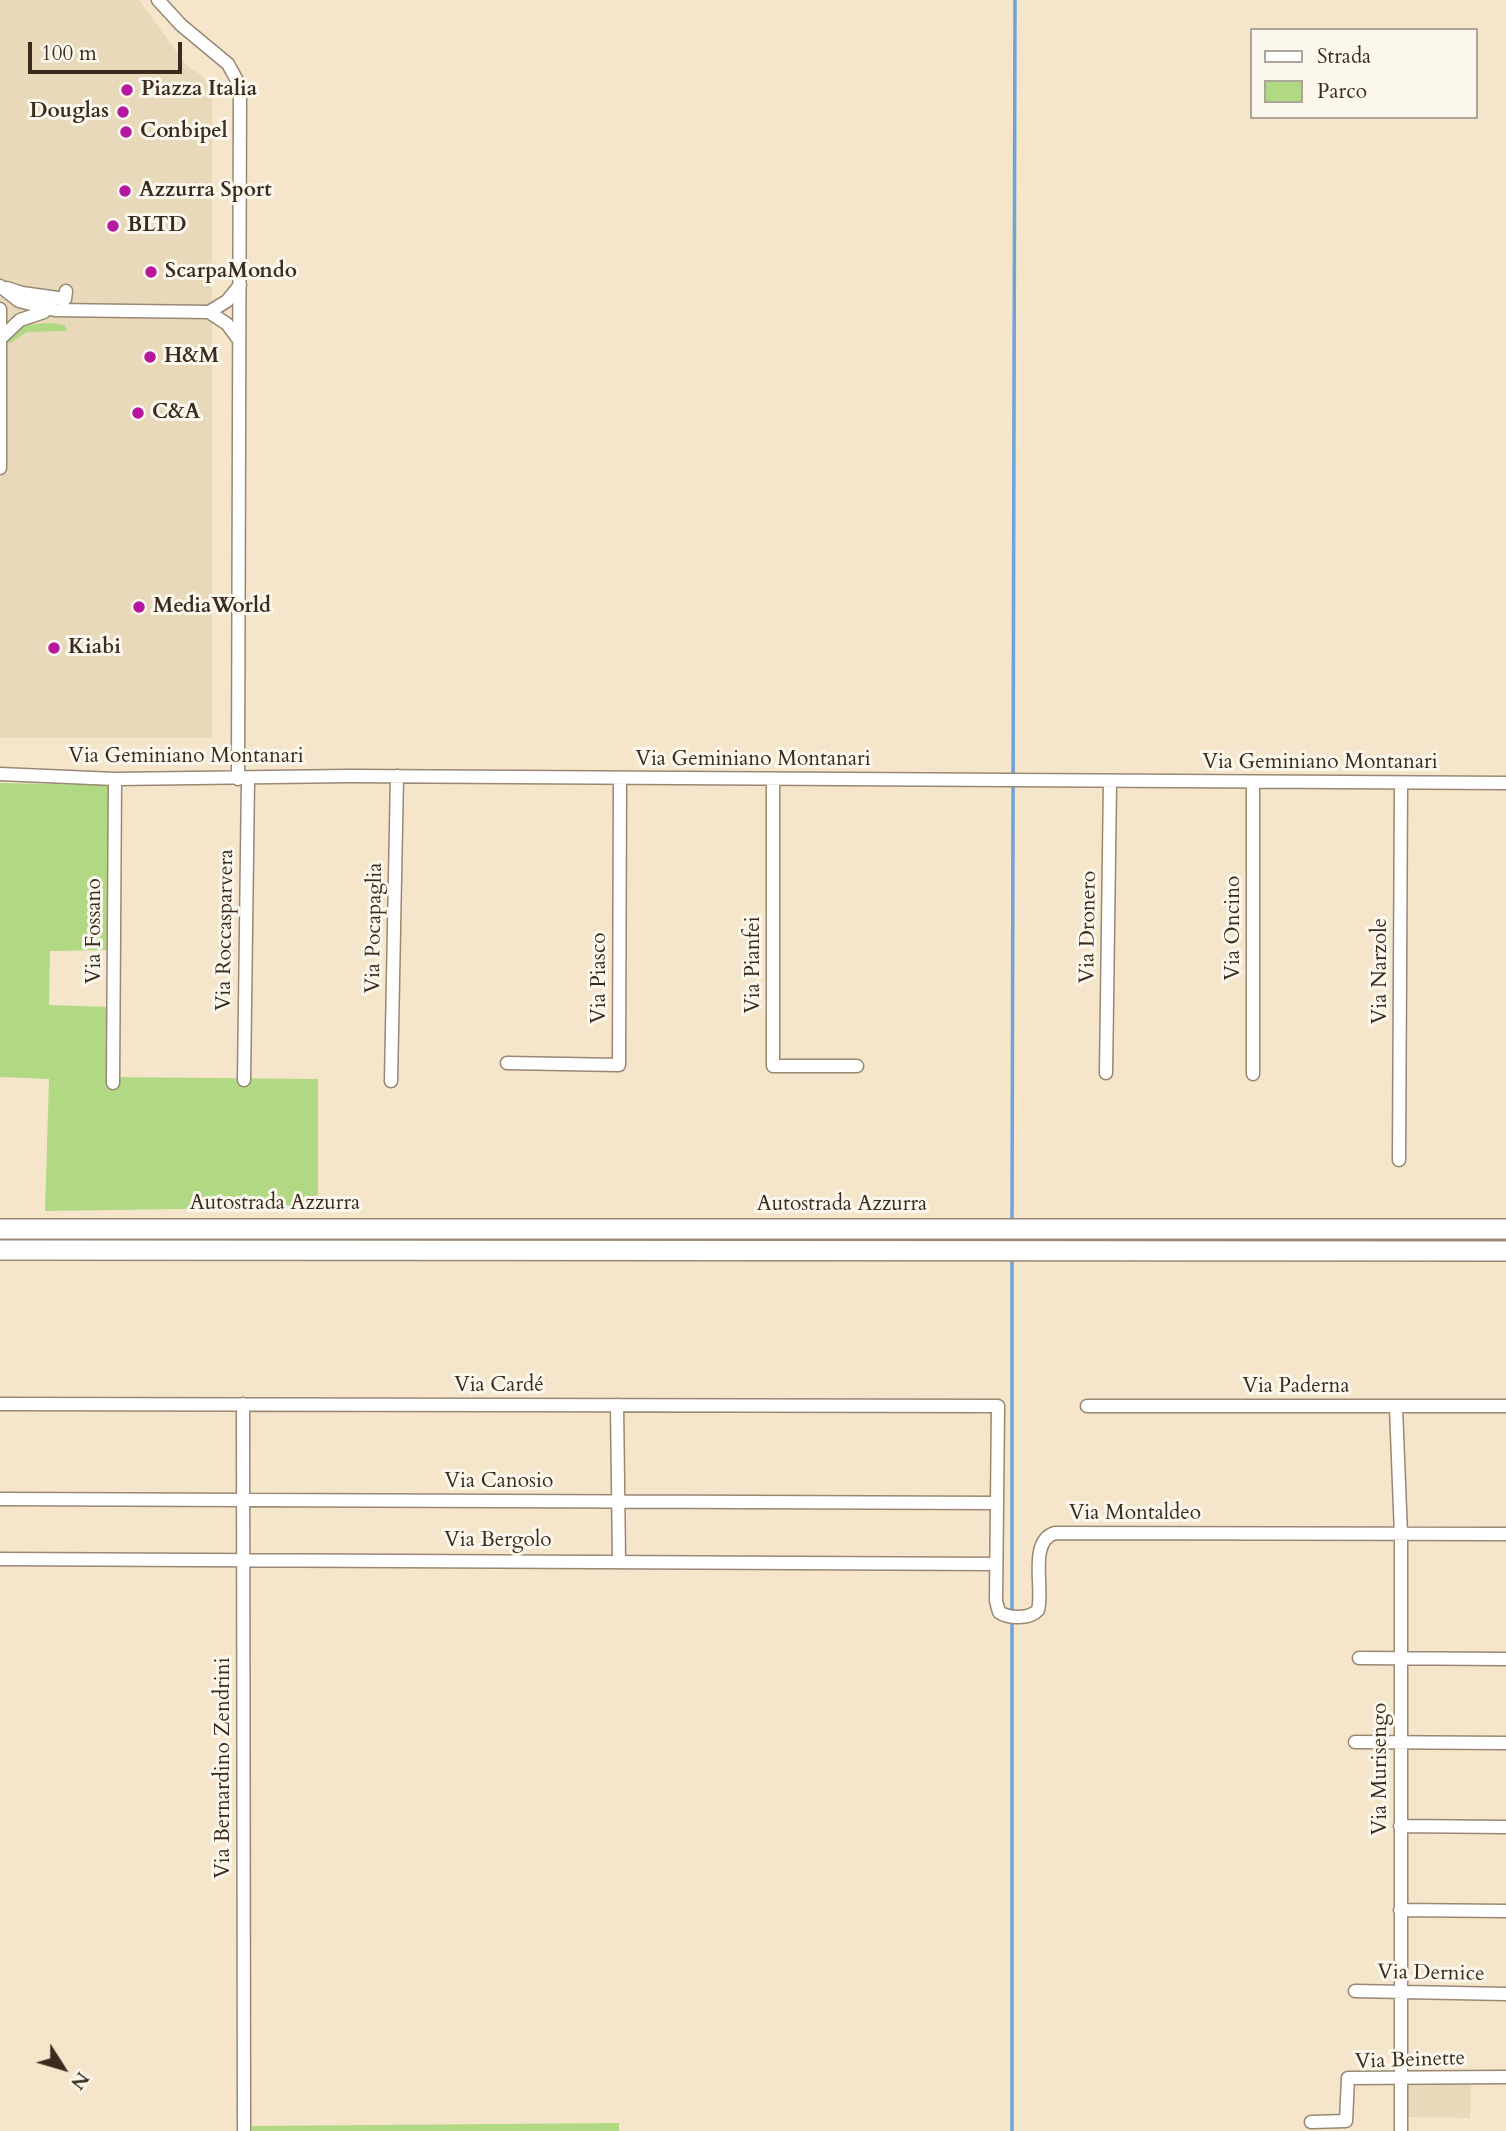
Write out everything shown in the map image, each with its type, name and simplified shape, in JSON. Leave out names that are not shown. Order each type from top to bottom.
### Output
[{"type":"highway","points":[[0,1220],[178,1227]]},
{"type":"highway","points":[[0,1229],[178,1227]]},
{"type":"highway","name":"Autostrada Azzurra","points":[[178,1227],[1506,1229]]},
{"type":"highway","points":[[0,1242],[180,1248]]},
{"type":"highway","points":[[0,1251],[180,1248],[1506,1251]]},
{"type":"street","name":"Via Roccasparvera","points":[[158,0],[181,25],[228,64],[240,86],[244,1080]]},
{"type":"street","points":[[0,286],[19,301],[55,310],[209,312],[227,301],[240,285]]},
{"type":"street","points":[[0,286],[22,293],[65,299],[66,291]]},
{"type":"street","points":[[0,468],[0,308],[19,301]]},
{"type":"street","points":[[0,319],[20,320],[55,310]]},
{"type":"street","points":[[209,312],[227,324],[240,340]]},
{"type":"street","points":[[0,339],[20,320]]},
{"type":"street","name":"Via Geminiano Montanari","points":[[0,774],[115,779],[397,776],[1506,783]]},
{"type":"street","name":"Via Pocapaglia","points":[[391,1081],[397,776]]},
{"type":"street","name":"Via Piasco","points":[[507,1063],[619,1065],[621,778]]},
{"type":"street","name":"Via Fossano","points":[[113,1083],[115,779]]},
{"type":"street","name":"Via Pianfei","points":[[773,779],[773,1066],[858,1066]]},
{"type":"street","name":"Via Dronero","points":[[1106,1073],[1110,782]]},
{"type":"street","name":"Via Oncino","points":[[1253,782],[1253,1074]]},
{"type":"street","name":"Via Narzole","points":[[1399,1160],[1401,783]]},
{"type":"street","name":"Via Cardé","points":[[0,1404],[998,1406]]},
{"type":"street","name":"Via Bernardino Zendrini","points":[[243,1404],[244,2131]]},
{"type":"street","points":[[617,1405],[619,1562]]},
{"type":"street","name":"Via Montaldeo","points":[[998,1406],[998,1610],[1015,1616],[1033,1615],[1038,1610],[1040,1550],[1047,1536],[1055,1533],[1506,1534]]},
{"type":"street","name":"Via Paderna","points":[[1087,1406],[1506,1406]]},
{"type":"street","name":"Via Murisengo","points":[[1396,1407],[1401,1535],[1401,2131]]},
{"type":"street","name":"Via Canosio","points":[[0,1499],[997,1503]]},
{"type":"street","name":"Via Bergolo","points":[[0,1559],[996,1564]]},
{"type":"street","points":[[1359,1658],[1506,1659]]},
{"type":"street","points":[[1355,1742],[1506,1743]]},
{"type":"street","points":[[1400,1826],[1506,1827]]},
{"type":"street","points":[[1401,1910],[1506,1910]]},
{"type":"street","name":"Via Dernice","points":[[1355,1991],[1506,1994]]},
{"type":"street","name":"Via Beinette","points":[[1311,2122],[1346,2121],[1348,2078],[1506,2077]]},
{"type":"shaded area","points":[[0,0],[139,0],[187,66],[201,75],[212,88],[212,738],[0,738]]},
{"type":"shaded area","points":[[1406,2083],[1471,2084],[1470,2118],[1406,2117]]},
{"type":"green space","points":[[19,325],[65,325],[67,331],[27,332],[10,343],[5,342]]},
{"type":"green space","points":[[0,783],[110,785],[109,950],[50,951],[49,1005],[109,1007],[110,1077],[318,1079],[318,1207],[45,1211],[49,1079],[0,1077]]},
{"type":"green space","points":[[619,2123],[619,2131],[252,2131],[252,2126]]},
{"type":"waterway","points":[[1012,1223],[1015,0]]},
{"type":"waterway","points":[[1012,1259],[1012,2131]]},
{"type":"place","name":"Piazza Italia","points":[[127,90]]},
{"type":"place","name":"Douglas","points":[[123,112]]},
{"type":"place","name":"Conbipel","points":[[126,132]]},
{"type":"place","name":"Azzurra Sport","points":[[125,191]]},
{"type":"place","name":"BLTD","points":[[113,226]]},
{"type":"place","name":"ScarpaMondo","points":[[151,272]]},
{"type":"place","name":"H&M","points":[[150,357]]},
{"type":"place","name":"C&A","points":[[138,413]]},
{"type":"place","name":"MediaWorld","points":[[139,607]]},
{"type":"place","name":"Kiabi","points":[[54,648]]}]
